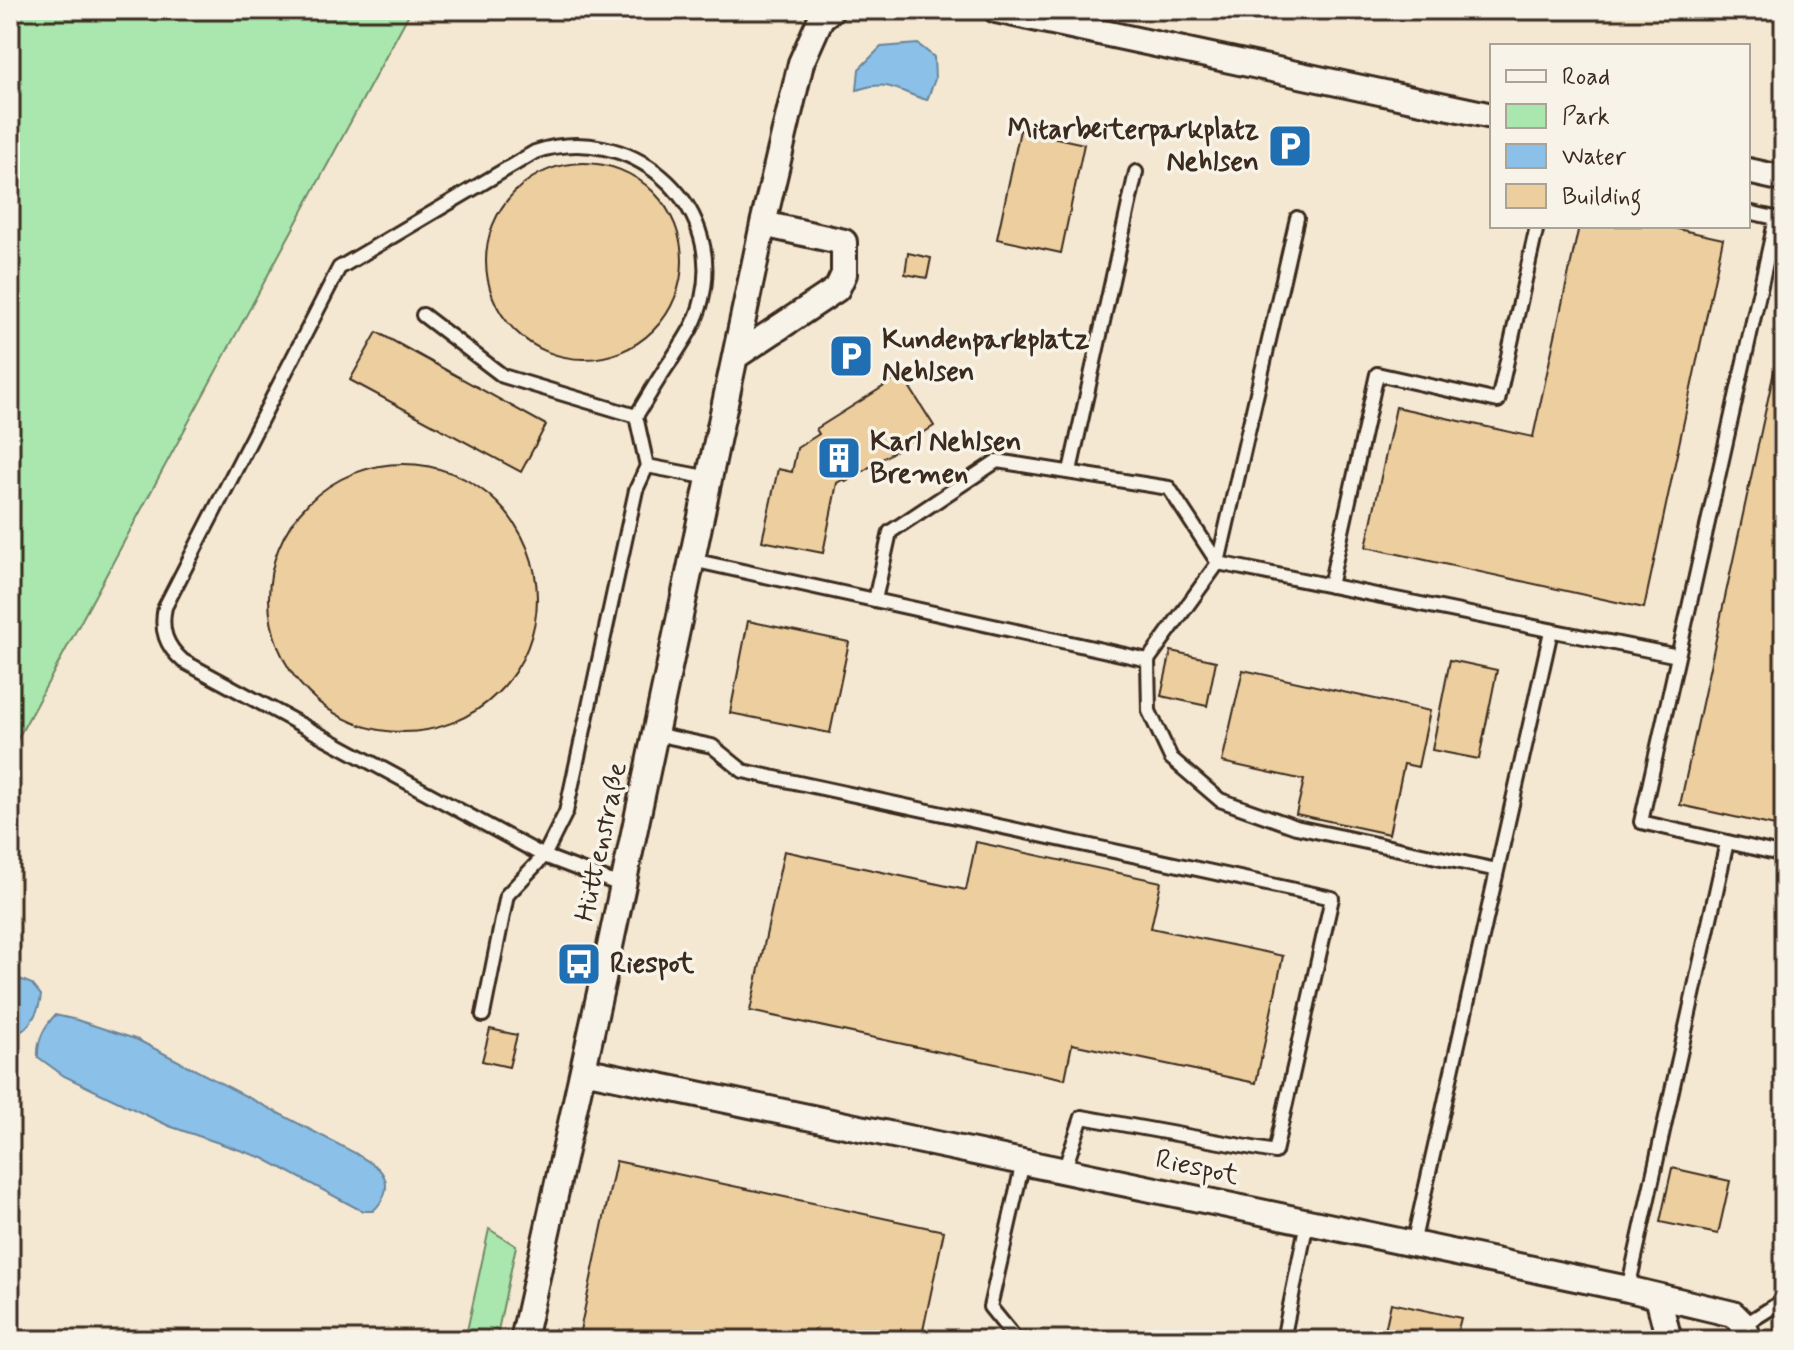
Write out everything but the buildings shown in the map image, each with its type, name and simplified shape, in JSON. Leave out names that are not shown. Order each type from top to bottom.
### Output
[{"type":"street","name":"Hüttenstraße","points":[[523,1340],[763,224],[801,63],[821,18],[831,10]]},
{"type":"street","points":[[996,10],[1490,116]]},
{"type":"street","points":[[1750,171],[1784,179]]},
{"type":"street","points":[[736,356],[837,289],[844,274],[844,242],[763,224]]},
{"type":"street","name":"Riespot","points":[[583,1070],[1628,1289],[1733,1314],[1746,1332]]},
{"type":"street","points":[[1658,1297],[1669,1340]]},
{"type":"lane","points":[[483,1015],[507,895],[544,856],[566,812],[636,490],[647,466],[636,416],[686,339],[697,318],[703,295],[703,248],[697,226],[687,206],[666,180],[639,160],[619,151],[597,145],[575,144],[535,152],[339,268],[170,597],[162,619],[167,642],[183,661],[544,856],[623,886]]},
{"type":"lane","points":[[1070,471],[1136,172]]},
{"type":"lane","points":[[1750,212],[1780,219],[1641,822],[1784,855]]},
{"type":"lane","points":[[1297,218],[1218,563],[1148,660],[1149,711],[1171,758],[1220,800],[1296,827],[1497,870]]},
{"type":"lane","points":[[1330,586],[1377,374],[1498,401],[1537,228]]},
{"type":"lane","points":[[423,315],[503,376],[636,416]]},
{"type":"lane","points":[[875,600],[890,532],[997,461],[1169,488],[1218,563],[1678,656]]},
{"type":"lane","points":[[647,466],[710,478]]},
{"type":"lane","points":[[692,560],[1148,660]]},
{"type":"lane","points":[[1413,1244],[1551,631]]},
{"type":"lane","points":[[655,734],[712,746],[743,771],[1332,898],[1275,1152],[1082,1117],[1064,1171]]},
{"type":"lane","points":[[1628,1289],[1727,842]]},
{"type":"lane","points":[[1018,1340],[990,1307],[1023,1162]]},
{"type":"lane","points":[[1283,1340],[1307,1222]]},
{"type":"lane","points":[[1746,1332],[1784,1300]]},
{"type":"shaded area","points":[[10,10],[1784,10],[1784,1340],[10,1340]]},
{"type":"green space","points":[[10,10],[411,10],[10,753]]},
{"type":"green space","points":[[489,1229],[516,1246],[496,1340],[465,1340]]},
{"type":"water","points":[[918,44],[934,57],[935,79],[927,100],[886,86],[857,90],[859,69],[881,47]]},
{"type":"water","points":[[10,975],[32,984],[41,995],[33,1018],[26,1028],[16,1034],[10,1030]]},
{"type":"water","points":[[55,1015],[138,1040],[355,1153],[383,1174],[386,1186],[381,1202],[373,1211],[362,1211],[263,1158],[169,1126],[64,1076],[38,1057],[42,1034]]},
{"type":"place","name":"Mitarbeiterparkplatz Nehlsen","points":[[1290,146]]},
{"type":"place","name":"Kundenparkplatz Nehlsen","points":[[851,356]]},
{"type":"place","name":"Karl Nehlsen Bremen","points":[[839,458]]},
{"type":"place","name":"Riespot","points":[[579,964]]}]
